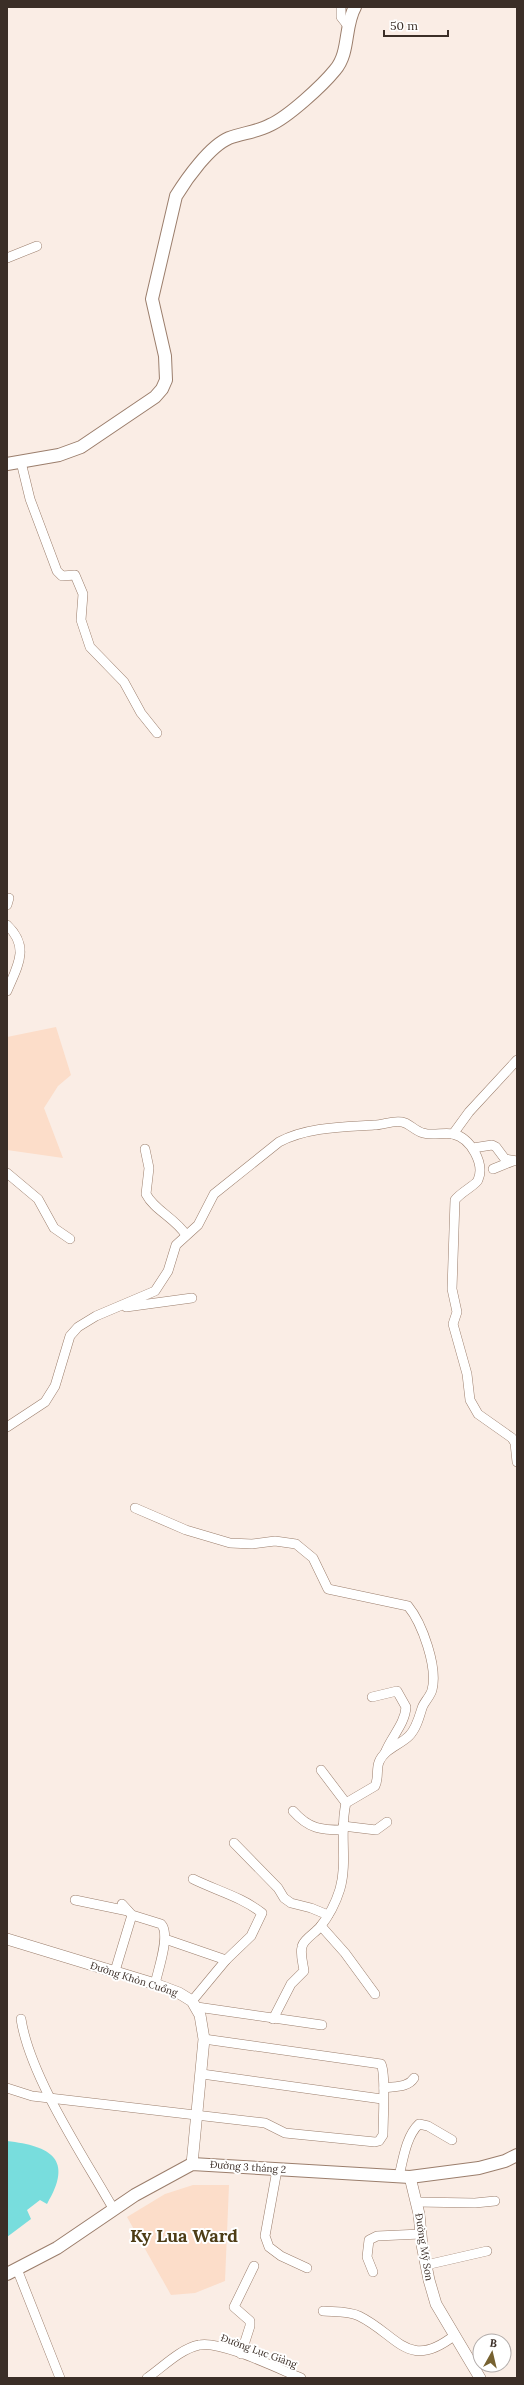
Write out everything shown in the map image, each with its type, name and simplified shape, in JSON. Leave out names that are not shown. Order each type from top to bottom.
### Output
[{"type":"main road","points":[[7,464],[59,455],[81,447],[109,430],[159,393],[166,380],[165,356],[152,299],[176,196],[185,182],[216,146],[228,139],[277,122],[333,73],[341,61],[348,26],[355,7]]},
{"type":"main road","name":"Đường 3 tháng 2","points":[[192,2164],[222,2164],[277,2170],[405,2176],[479,2168],[517,2156]]},
{"type":"main road","points":[[12,2272],[57,2248],[114,2210],[192,2164]]},
{"type":"street","points":[[341,7],[341,18],[348,26]]},
{"type":"street","points":[[7,258],[37,246]]},
{"type":"street","points":[[21,462],[30,499],[57,571],[62,576],[75,575],[82,590],[81,620],[90,647],[124,682],[141,713],[157,733]]},
{"type":"street","points":[[7,925],[18,936],[20,960],[7,991]]},
{"type":"street","points":[[453,1134],[469,1112],[517,1060]]},
{"type":"street","points":[[7,1427],[45,1402],[49,1397],[63,1364],[68,1339],[78,1327],[119,1304],[143,1297],[155,1291],[168,1271],[176,1245],[198,1225],[214,1194],[279,1142],[291,1136],[403,1122],[427,1134],[453,1134],[473,1148],[479,1169],[479,1179],[476,1184],[462,1192],[455,1200],[454,1211],[456,1232],[452,1290],[457,1312],[453,1324],[467,1374],[470,1400],[478,1414],[512,1438],[517,1457]]},
{"type":"street","points":[[473,1148],[492,1145],[500,1151],[503,1158],[515,1161]]},
{"type":"street","points":[[145,1149],[149,1168],[146,1194],[152,1202],[177,1223],[186,1235]]},
{"type":"street","points":[[493,1169],[515,1161]]},
{"type":"street","points":[[7,1173],[38,1199],[54,1228],[70,1239]]},
{"type":"street","points":[[119,1304],[127,1307],[192,1298]]},
{"type":"street","points":[[135,1508],[186,1530],[230,1543],[252,1544],[275,1541],[296,1544],[313,1558],[328,1589],[408,1606],[421,1628],[429,1651],[433,1688],[424,1704],[415,1728],[409,1736],[385,1754],[379,1762],[375,1786],[346,1803]]},
{"type":"street","points":[[372,1697],[397,1691],[406,1707],[404,1718],[390,1740],[385,1754]]},
{"type":"street","points":[[273,2018],[291,1984],[304,1971],[300,1953],[302,1944],[321,1926],[328,1915],[340,1887],[343,1862],[343,1828],[346,1803],[321,1770]]},
{"type":"street","points":[[293,1811],[299,1818],[318,1830],[343,1828],[376,1830],[387,1822]]},
{"type":"street","points":[[234,1843],[278,1888],[284,1898],[291,1903],[328,1915]]},
{"type":"street","points":[[193,1879],[217,1891],[250,1903],[262,1913],[251,1936],[226,1960],[194,2004]]},
{"type":"street","points":[[75,1900],[128,1910],[161,1924],[164,1927],[165,1939],[155,1984]]},
{"type":"street","points":[[115,1971],[128,1910]]},
{"type":"street","points":[[321,1926],[346,1953],[375,1994]]},
{"type":"street","name":"Đường Khòn Cuổng","points":[[7,1939],[155,1984],[194,2004]]},
{"type":"street","points":[[165,1939],[226,1960]]},
{"type":"street","points":[[194,2004],[322,2026]]},
{"type":"street","points":[[192,2164],[202,2074],[204,2038],[203,2024],[194,2004]]},
{"type":"street","points":[[21,2019],[26,2044],[51,2098],[114,2210]]},
{"type":"street","points":[[7,2088],[32,2096],[265,2123],[286,2133],[375,2142],[379,2141],[383,2135],[382,2099],[384,2088],[384,2069],[381,2064],[204,2038]]},
{"type":"street","points":[[202,2074],[382,2099]]},
{"type":"street","points":[[384,2088],[411,2083],[414,2078]]},
{"type":"street","points":[[405,2176],[405,2153],[418,2124],[428,2126],[452,2140]]},
{"type":"street","points":[[277,2170],[265,2236],[269,2247],[281,2256],[307,2268]]},
{"type":"street","name":"Đường Mỹ Sơn","points":[[405,2176],[416,2202],[426,2264],[436,2304],[480,2378]]},
{"type":"street","points":[[416,2202],[475,2203],[495,2201]]},
{"type":"street","points":[[373,2272],[367,2257],[369,2240],[377,2236],[421,2234]]},
{"type":"street","points":[[426,2264],[487,2251]]},
{"type":"street","points":[[241,2354],[250,2326],[250,2321],[234,2307],[254,2266]]},
{"type":"street","points":[[12,2272],[60,2378]]},
{"type":"street","points":[[323,2311],[357,2315],[410,2350],[433,2348],[455,2335]]},
{"type":"street","name":"Đường Lục Giàng","points":[[147,2378],[185,2350],[200,2344],[222,2346],[301,2378]]},
{"type":"shaded area","points":[[56,1027],[71,1075],[58,1086],[44,1108],[63,1158],[7,1150],[7,1037]]},
{"type":"shaded area","points":[[193,2185],[229,2185],[225,2281],[195,2293],[171,2295],[127,2217],[165,2194]]},
{"type":"water","points":[[7,2141],[22,2143],[46,2151],[54,2158],[58,2166],[58,2176],[55,2189],[47,2204],[40,2200],[27,2210],[31,2219],[7,2237]]},
{"type":"district","name":"Ky Lua Ward","points":[[184,2235]]}]
